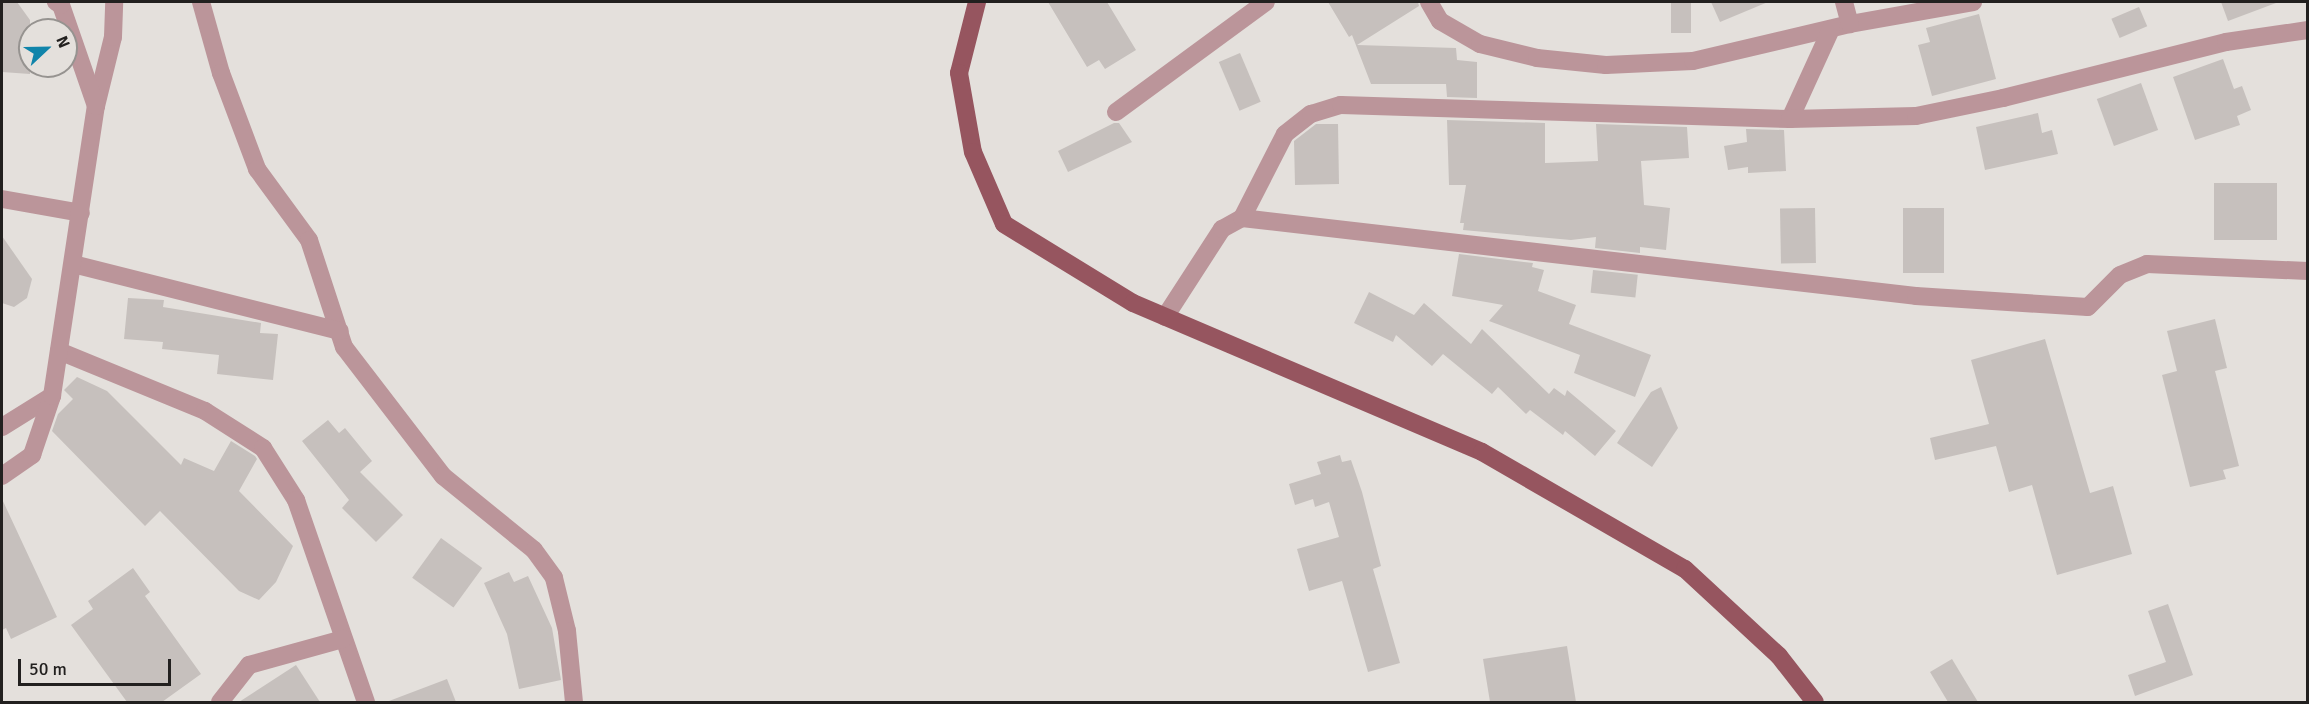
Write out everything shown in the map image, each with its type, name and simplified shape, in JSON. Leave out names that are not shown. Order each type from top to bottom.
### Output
[{"type":"main road","points":[[977,2],[959,72],[973,152],[1004,224],[1133,303],[1482,452],[1685,569],[1779,656],[1815,702]]},
{"type":"street","points":[[56,2],[61,5],[96,106]]},
{"type":"street","points":[[2,476],[33,455],[52,396],[96,106],[112,37],[114,2]]},
{"type":"street","points":[[201,2],[221,74],[257,169],[309,240],[344,347],[443,476],[534,550],[554,578],[567,631],[574,702]]},
{"type":"street","points":[[1116,111],[1266,2]]},
{"type":"street","points":[[1429,2],[1440,21],[1480,44],[1537,58],[1606,65],[1693,61],[1850,24],[1973,2]]},
{"type":"street","points":[[1844,2],[1850,24]]},
{"type":"street","points":[[1790,119],[1831,29]]},
{"type":"street","points":[[1165,317],[1222,229],[1242,218],[1285,134],[1311,114],[1341,105],[1790,119],[1916,116],[2003,98],[2226,42],[2307,30]]},
{"type":"street","points":[[2,199],[81,213]]},
{"type":"street","points":[[1242,218],[1916,296],[2088,307],[2120,275],[2147,264],[2307,271]]},
{"type":"street","points":[[73,264],[340,331]]},
{"type":"street","points":[[59,351],[205,411],[263,448],[296,500],[366,702]]},
{"type":"street","points":[[2,427],[52,396]]},
{"type":"street","points":[[220,702],[249,665],[343,639]]},
{"type":"building","points":[[2,2],[17,2],[29,18],[18,18],[18,73],[2,72]]},
{"type":"building","points":[[1048,2],[1107,2],[1136,50],[1105,69],[1099,60],[1087,67]]},
{"type":"building","points":[[1328,2],[1418,2],[1419,6],[1357,45],[1456,48],[1457,60],[1477,62],[1477,98],[1447,97],[1446,84],[1371,84],[1352,35],[1349,37]]},
{"type":"building","points":[[1671,2],[1691,2],[1691,33],[1671,33]]},
{"type":"building","points":[[1711,2],[1768,2],[1720,22]]},
{"type":"building","points":[[2221,2],[2276,2],[2276,3],[2228,21]]},
{"type":"building","points":[[2139,7],[2147,26],[2120,38],[2111,19]]},
{"type":"building","points":[[1979,14],[1996,79],[1932,96],[1918,45],[1930,42],[1926,28]]},
{"type":"building","points":[[1240,53],[1261,102],[1240,111],[1219,62]]},
{"type":"building","points":[[2223,59],[2234,89],[2242,86],[2251,110],[2237,116],[2240,125],[2195,140],[2173,77]]},
{"type":"building","points":[[2141,83],[2158,130],[2114,146],[2097,99]]},
{"type":"building","points":[[2038,113],[2042,133],[2052,130],[2058,154],[1985,170],[1976,127]]},
{"type":"building","points":[[1447,120],[1545,123],[1545,163],[1598,161],[1596,124],[1687,127],[1689,158],[1641,161],[1644,205],[1670,208],[1666,250],[1640,247],[1640,253],[1595,248],[1596,237],[1571,240],[1463,230],[1464,223],[1460,223],[1466,185],[1449,185]]},
{"type":"building","points":[[1114,123],[1119,123],[1132,142],[1068,172],[1058,151]]},
{"type":"building","points":[[1316,124],[1338,124],[1339,184],[1295,185],[1294,141]]},
{"type":"building","points":[[1746,129],[1784,130],[1786,171],[1748,173],[1748,167],[1728,170],[1724,146],[1747,142]]},
{"type":"building","points":[[2214,183],[2277,183],[2277,240],[2214,240]]},
{"type":"building","points":[[1815,208],[1816,263],[1781,264],[1780,209]]},
{"type":"building","points":[[1903,208],[1944,208],[1944,273],[1903,273]]},
{"type":"building","points":[[2,236],[32,279],[27,298],[14,307],[2,303]]},
{"type":"building","points":[[1459,254],[1533,263],[1532,267],[1544,270],[1538,291],[1576,305],[1569,324],[1651,355],[1635,397],[1574,373],[1580,355],[1489,321],[1503,305],[1452,296]]},
{"type":"building","points":[[1593,270],[1638,275],[1635,298],[1591,293]]},
{"type":"building","points":[[1369,292],[1414,315],[1424,303],[1471,344],[1482,329],[1549,394],[1554,388],[1565,396],[1567,390],[1616,431],[1595,456],[1565,431],[1563,435],[1530,410],[1526,414],[1498,387],[1492,394],[1443,354],[1432,366],[1396,335],[1393,342],[1354,323]]},
{"type":"building","points":[[128,298],[164,300],[163,307],[261,323],[260,333],[278,334],[273,380],[217,374],[219,355],[162,349],[163,342],[124,339]]},
{"type":"building","points":[[2215,319],[2227,368],[2215,371],[2239,466],[2223,470],[2226,479],[2190,487],[2162,375],[2177,371],[2167,331]]},
{"type":"building","points":[[2045,339],[2090,493],[2113,486],[2132,554],[2057,575],[2032,485],[2009,492],[1996,446],[1935,460],[1930,438],[1989,424],[1971,360]]},
{"type":"building","points":[[77,377],[107,391],[181,465],[184,458],[214,471],[231,441],[255,456],[257,459],[239,491],[293,546],[276,582],[259,600],[239,591],[160,511],[145,526],[52,431],[58,414],[73,399],[64,390]]},
{"type":"building","points":[[1661,387],[1678,428],[1652,467],[1617,443],[1651,392]]},
{"type":"building","points":[[328,420],[339,433],[345,428],[372,461],[360,472],[403,515],[376,542],[342,508],[349,500],[302,441]]},
{"type":"building","points":[[1340,455],[1342,462],[1351,460],[1362,492],[1381,566],[1373,569],[1400,663],[1368,672],[1342,581],[1309,591],[1297,549],[1339,537],[1329,502],[1315,507],[1313,499],[1295,505],[1289,484],[1321,474],[1317,462]]},
{"type":"building","points":[[2,499],[57,617],[11,639],[6,628],[2,630]]},
{"type":"building","points":[[441,538],[482,568],[453,608],[412,578]]},
{"type":"building","points":[[133,568],[150,592],[145,596],[201,674],[162,702],[127,702],[71,625],[93,609],[88,601]]},
{"type":"building","points":[[509,572],[514,582],[528,576],[552,628],[561,680],[519,689],[507,634],[484,583]]},
{"type":"building","points":[[2168,604],[2193,675],[2135,696],[2128,675],[2166,662],[2148,611]]},
{"type":"building","points":[[1567,646],[1576,702],[1490,702],[1483,659]]},
{"type":"building","points":[[1952,659],[1978,702],[1948,702],[1930,672]]},
{"type":"building","points":[[296,665],[320,702],[239,702]]},
{"type":"building","points":[[447,679],[456,702],[389,702],[389,701]]}]
